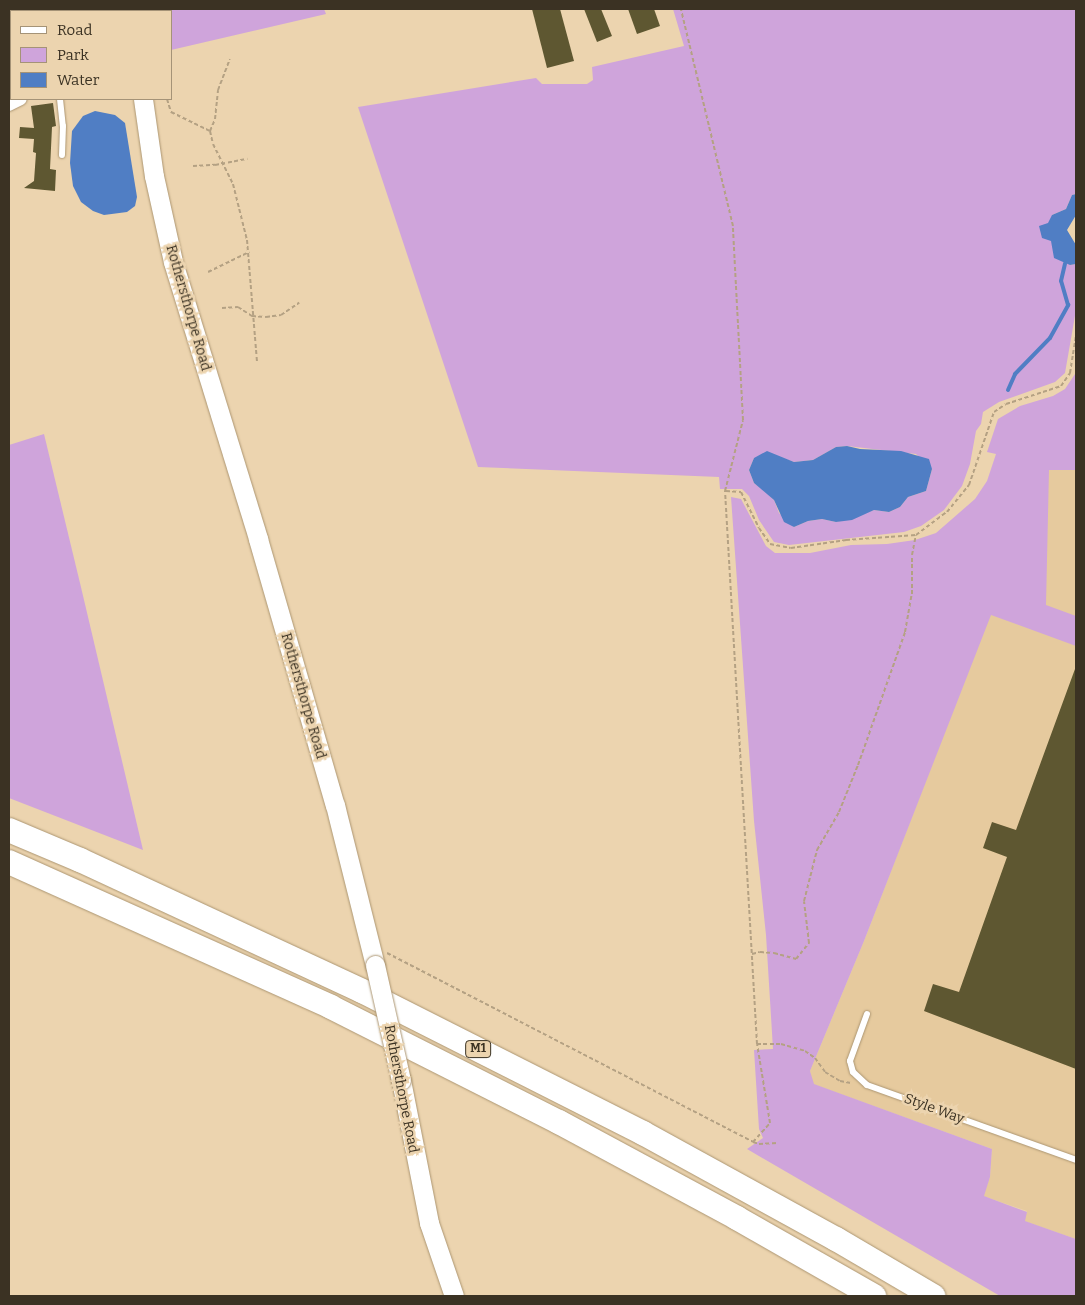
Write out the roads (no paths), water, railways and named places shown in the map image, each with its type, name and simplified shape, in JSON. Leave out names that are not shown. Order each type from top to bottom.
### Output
[{"type":"highway","name":"M1","points":[[9,830],[80,860],[362,990],[643,1133],[836,1239],[933,1296]]},
{"type":"highway","name":"M1","points":[[9,862],[331,1006],[576,1131],[737,1218],[874,1296]]},
{"type":"street","name":"Rothersthorpe Road","points":[[143,100],[154,176],[172,262],[272,586],[334,805],[375,965],[401,1080],[429,1223],[454,1296]]},
{"type":"lane","points":[[60,100],[63,126],[62,155]]},
{"type":"lane","name":"Style Way","points":[[867,1014],[850,1061],[854,1072],[867,1085],[1076,1160]]},
{"type":"water","points":[[95,111],[115,115],[125,123],[137,197],[135,206],[127,212],[104,215],[93,211],[81,202],[73,186],[70,163],[72,131],[83,116]]},
{"type":"water","points":[[1076,194],[1076,215],[1067,230],[1076,245],[1076,264],[1070,265],[1054,258],[1051,241],[1042,238],[1039,226],[1048,223],[1052,215],[1066,209],[1072,195]]},
{"type":"water","points":[[847,446],[860,449],[901,451],[929,459],[932,469],[926,491],[908,497],[900,507],[889,512],[874,510],[852,520],[836,522],[822,519],[808,521],[794,527],[784,522],[774,500],[754,483],[749,470],[754,458],[767,451],[794,462],[813,460],[836,447]]},
{"type":"waterway","points":[[1008,390],[1015,374],[1050,338],[1068,305],[1061,281],[1065,263]]}]
